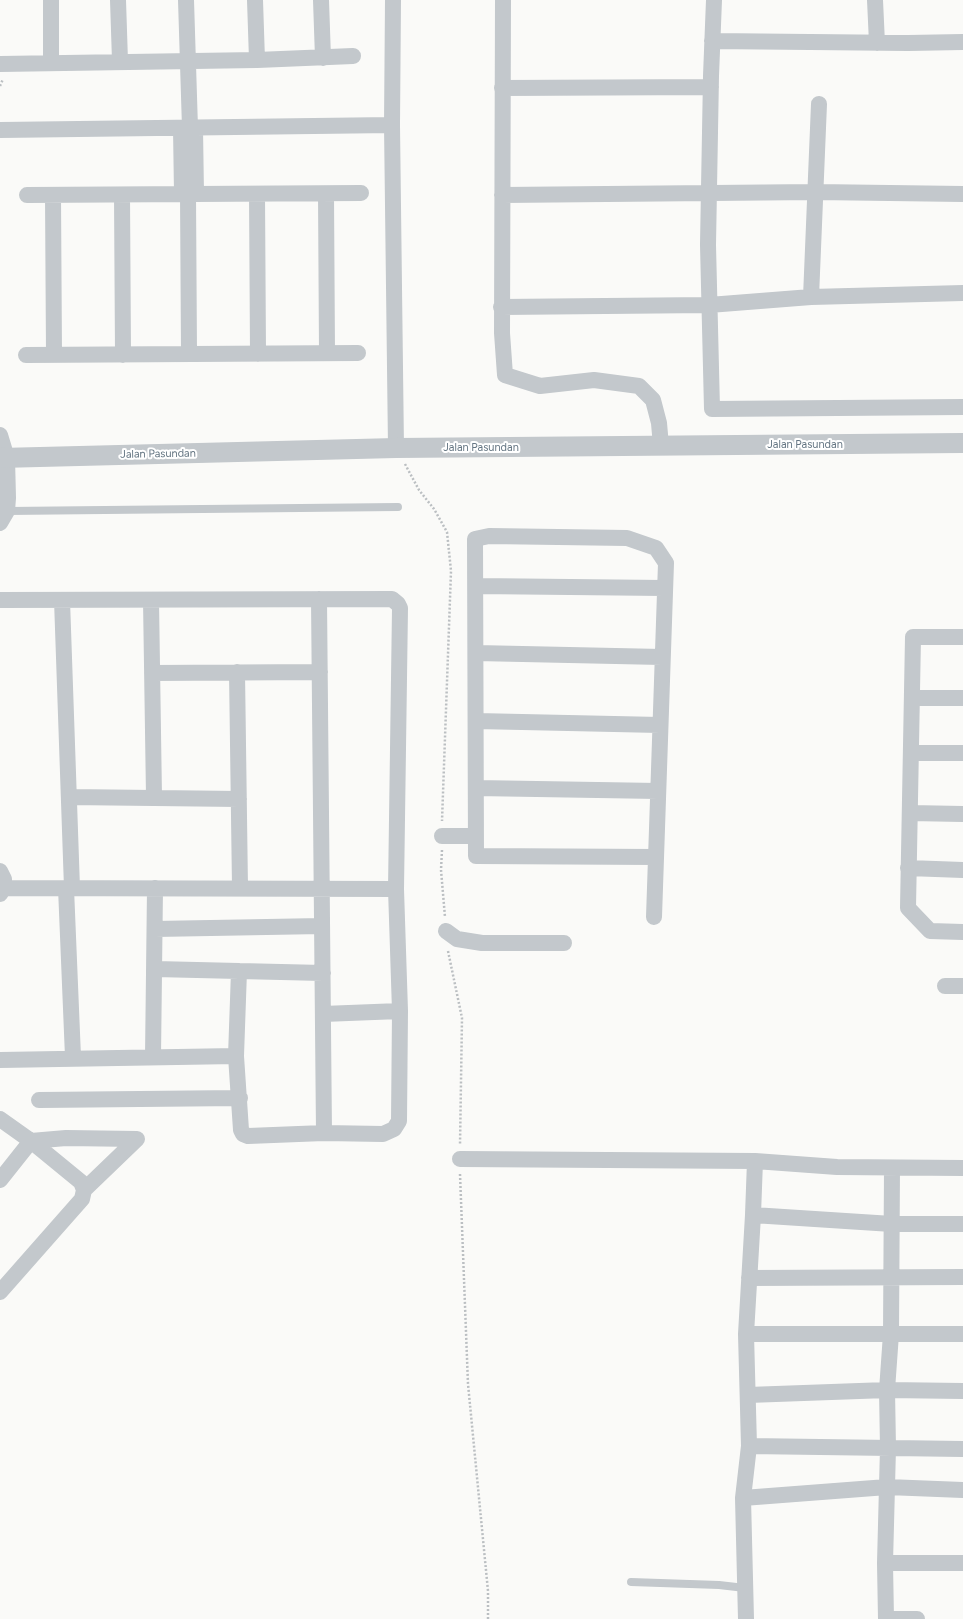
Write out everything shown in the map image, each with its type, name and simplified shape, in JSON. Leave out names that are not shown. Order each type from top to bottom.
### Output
[{"type":"street","points":[[51,0],[51,63]]},
{"type":"street","points":[[118,0],[120,61]]},
{"type":"street","points":[[186,0],[189,128],[189,354]]},
{"type":"street","points":[[255,0],[257,60]]},
{"type":"street","points":[[322,0],[323,58]]},
{"type":"street","points":[[393,0],[392,125],[396,448]]},
{"type":"street","points":[[502,0],[502,307],[505,376],[540,386],[594,380],[639,386],[653,400],[659,423],[661,446]]},
{"type":"street","points":[[714,0],[709,193],[709,305],[712,409],[963,407]]},
{"type":"street","points":[[875,0],[877,43]]},
{"type":"street","points":[[712,41],[877,43],[963,42]]},
{"type":"street","points":[[0,64],[257,60],[353,56]]},
{"type":"street","points":[[502,88],[711,87]]},
{"type":"street","points":[[811,297],[819,104]]},
{"type":"street","points":[[0,130],[392,125]]},
{"type":"street","points":[[502,195],[816,192],[963,194]]},
{"type":"street","points":[[27,195],[361,193]]},
{"type":"street","points":[[257,194],[258,354]]},
{"type":"street","points":[[326,194],[327,353]]},
{"type":"street","points":[[53,195],[54,355]]},
{"type":"street","points":[[122,195],[123,355]]},
{"type":"street","points":[[502,307],[709,305],[811,297],[963,293]]},
{"type":"street","points":[[26,355],[358,353]]},
{"type":"street","points":[[0,435],[3,458],[4,517]]},
{"type":"street","name":"Jalan Pasundan","points":[[3,458],[396,448],[963,443]]},
{"type":"street","points":[[654,917],[666,563],[656,548],[627,538],[488,536],[475,539],[476,856],[656,857]]},
{"type":"street","points":[[476,586],[664,588]]},
{"type":"street","points":[[319,599],[324,1133]]},
{"type":"street","points":[[0,600],[395,600],[400,608],[396,889],[400,1011],[398,1125],[394,1129],[383,1134],[324,1133],[248,1136],[243,1134],[241,1130],[236,1056],[239,971]]},
{"type":"street","points":[[62,600],[69,797],[69,888],[73,1057]]},
{"type":"street","points":[[151,600],[154,797]]},
{"type":"street","points":[[963,637],[913,637],[908,868],[908,908],[930,931],[963,932]]},
{"type":"street","points":[[476,652],[662,656]]},
{"type":"street","points":[[237,672],[240,888]]},
{"type":"street","points":[[152,673],[320,672]]},
{"type":"street","points":[[912,698],[963,698]]},
{"type":"street","points":[[476,721],[660,726]]},
{"type":"street","points":[[911,753],[963,753]]},
{"type":"street","points":[[476,788],[658,791]]},
{"type":"street","points":[[69,797],[239,799]]},
{"type":"street","points":[[910,813],[963,814]]},
{"type":"street","points":[[442,836],[476,836]]},
{"type":"street","points":[[908,868],[963,870]]},
{"type":"street","points":[[0,870],[4,879],[2,891],[69,888],[396,889]]},
{"type":"street","points":[[153,1057],[155,888]]},
{"type":"street","points":[[155,929],[322,926]]},
{"type":"street","points":[[446,931],[457,939],[482,942],[564,943]]},
{"type":"street","points":[[155,969],[323,973]]},
{"type":"street","points":[[944,986],[963,986]]},
{"type":"street","points":[[323,1014],[400,1011]]},
{"type":"street","points":[[0,1060],[73,1057],[236,1056]]},
{"type":"street","points":[[39,1100],[240,1098]]},
{"type":"street","points":[[0,1119],[31,1141],[81,1182],[84,1190],[82,1199],[0,1292]]},
{"type":"street","points":[[0,1180],[31,1141],[66,1138],[137,1139],[84,1190]]},
{"type":"street","points":[[460,1159],[755,1161],[892,1168],[963,1168]]},
{"type":"street","points":[[746,1619],[743,1498],[749,1446],[746,1334],[755,1161]]},
{"type":"street","points":[[892,1168],[891,1334],[887,1390],[888,1448],[885,1563],[886,1619],[917,1619]]},
{"type":"street","points":[[753,1215],[892,1224],[963,1224]]},
{"type":"street","points":[[749,1278],[963,1278]]},
{"type":"street","points":[[746,1334],[963,1334]]},
{"type":"street","points":[[748,1395],[887,1390],[963,1391]]},
{"type":"street","points":[[749,1446],[963,1449]]},
{"type":"street","points":[[743,1498],[886,1487],[963,1490]]},
{"type":"street","points":[[885,1563],[963,1563]]},
{"type":"lane","points":[[4,517],[398,507]]},
{"type":"lane","points":[[631,1582],[719,1585],[745,1588]]},
{"type":"path","points":[[396,448],[419,490],[434,509],[447,532],[451,571],[441,870],[449,962],[462,1018],[460,1159],[468,1384],[488,1591],[488,1619]]}]
